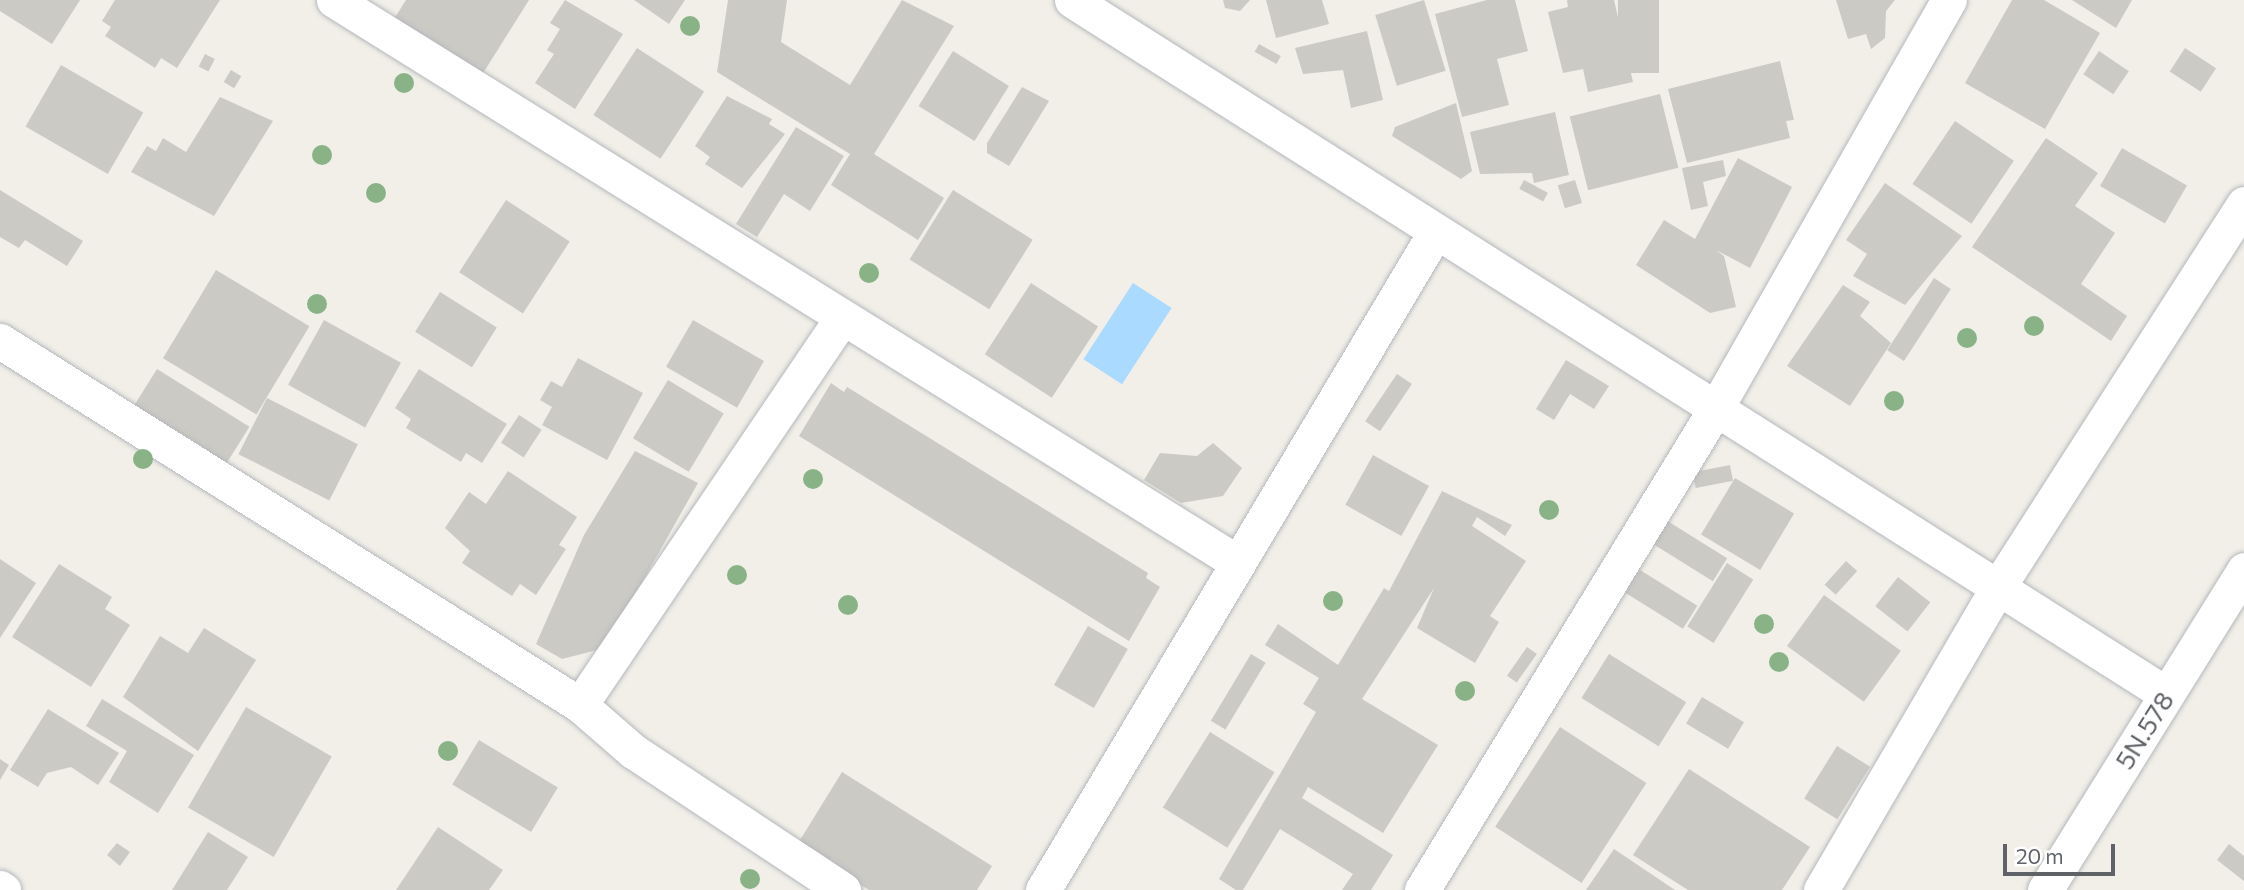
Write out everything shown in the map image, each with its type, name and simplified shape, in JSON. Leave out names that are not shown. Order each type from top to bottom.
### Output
[{"type":"street","points":[[334,0],[1238,563]]},
{"type":"street","points":[[1072,0],[1120,16],[1436,231],[2166,694]]},
{"type":"street","points":[[1422,890],[1716,408],[1949,0]]},
{"type":"street","points":[[1821,890],[1998,587],[2244,204]]},
{"type":"street","points":[[1043,890],[1436,231]]},
{"type":"street","points":[[580,705],[842,318]]},
{"type":"street","points":[[0,341],[580,705],[633,751],[843,890]]},
{"type":"street","name":"5N.578","points":[[2045,890],[2244,570]]},
{"type":"water","points":[[1133,283],[1172,308],[1122,384],[1083,359]]},
{"type":"building","points":[[0,0],[80,0],[52,44],[0,11]]},
{"type":"building","points":[[115,0],[220,0],[177,68],[161,58],[155,68],[105,36],[111,27],[102,21]]},
{"type":"building","points":[[406,0],[529,0],[475,86],[387,30]]},
{"type":"building","points":[[565,0],[623,34],[575,109],[535,83],[554,54],[547,50],[560,29],[550,23]]},
{"type":"building","points":[[634,0],[685,0],[669,24]]},
{"type":"building","points":[[728,0],[787,0],[781,42],[850,85],[902,0],[954,26],[874,154],[944,198],[918,240],[831,185],[850,154],[717,72]]},
{"type":"building","points":[[1223,0],[1250,0],[1240,11],[1225,8]]},
{"type":"building","points":[[1266,0],[1322,0],[1329,24],[1276,38]]},
{"type":"building","points":[[1424,0],[1446,71],[1397,86],[1375,15]]},
{"type":"building","points":[[1487,0],[1515,0],[1528,51],[1497,59],[1509,105],[1462,117],[1435,14]]},
{"type":"building","points":[[1567,0],[1614,0],[1633,82],[1588,92],[1583,69],[1563,73],[1548,12],[1568,7]]},
{"type":"building","points":[[1618,0],[1659,0],[1659,73],[1618,73]]},
{"type":"building","points":[[1836,0],[1895,0],[1886,11],[1885,38],[1871,49],[1866,34],[1848,39]]},
{"type":"building","points":[[2012,0],[2044,0],[2100,33],[2045,129],[1965,83]]},
{"type":"building","points":[[2072,0],[2132,0],[2116,28]]},
{"type":"building","points":[[1367,31],[1383,100],[1351,108],[1343,70],[1303,74],[1295,48]]},
{"type":"building","points":[[1259,44],[1281,56],[1277,64],[1255,52]]},
{"type":"building","points":[[637,48],[704,92],[661,159],[593,115]]},
{"type":"building","points":[[2185,48],[2216,68],[2201,92],[2170,71]]},
{"type":"building","points":[[953,51],[1009,86],[975,141],[919,106]]},
{"type":"building","points":[[2099,51],[2129,71],[2113,94],[2083,74]]},
{"type":"building","points":[[205,54],[215,59],[208,71],[199,66]]},
{"type":"building","points":[[1780,61],[1794,120],[1786,121],[1790,138],[1687,163],[1668,89]]},
{"type":"building","points":[[61,65],[143,112],[108,174],[26,126]]},
{"type":"building","points":[[231,70],[241,76],[234,88],[224,82]]},
{"type":"building","points":[[1022,87],[1049,101],[1009,166],[987,153],[987,143]]},
{"type":"building","points":[[1660,94],[1678,168],[1588,190],[1570,116]]},
{"type":"building","points":[[727,96],[772,119],[769,124],[785,134],[742,188],[705,164],[710,157],[695,146]]},
{"type":"building","points":[[220,97],[273,121],[214,216],[131,172],[147,146],[156,151],[163,138],[186,152]]},
{"type":"building","points":[[1456,103],[1472,171],[1461,179],[1392,136],[1395,127]]},
{"type":"building","points":[[1555,112],[1569,175],[1534,183],[1532,173],[1480,174],[1470,132]]},
{"type":"building","points":[[1955,121],[2014,161],[1971,224],[1913,184]]},
{"type":"building","points":[[796,127],[844,156],[810,211],[784,194],[757,237],[736,224]]},
{"type":"building","points":[[2046,138],[2098,173],[2075,206],[2115,233],[2081,284],[2127,316],[2111,341],[1972,247]]},
{"type":"building","points":[[2122,148],[2187,186],[2165,224],[2100,186]]},
{"type":"building","points":[[1738,158],[1792,187],[1750,268],[1716,250],[1724,256],[1736,307],[1710,313],[1636,265],[1664,220],[1695,239]]},
{"type":"building","points":[[1723,160],[1726,176],[1703,182],[1708,206],[1691,210],[1682,168]]},
{"type":"building","points":[[1524,180],[1548,193],[1543,202],[1519,189]]},
{"type":"building","points":[[1575,180],[1582,203],[1565,208],[1558,185]]},
{"type":"building","points":[[1885,183],[1962,236],[1905,305],[1853,276],[1867,254],[1846,240]]},
{"type":"building","points":[[0,190],[83,241],[67,266],[25,240],[19,248],[0,237]]},
{"type":"building","points":[[953,190],[1033,240],[989,309],[910,260]]},
{"type":"building","points":[[506,200],[570,241],[523,314],[459,272]]},
{"type":"building","points":[[216,270],[309,326],[256,414],[163,358]]},
{"type":"building","points":[[1934,278],[1951,289],[1904,361],[1887,350]]},
{"type":"building","points":[[1031,283],[1098,327],[1052,398],[985,354]]},
{"type":"building","points":[[1843,285],[1870,302],[1860,316],[1891,343],[1850,406],[1787,366]]},
{"type":"building","points":[[440,292],[497,328],[472,367],[415,332]]},
{"type":"building","points":[[324,320],[401,363],[365,427],[288,385]]},
{"type":"building","points":[[693,320],[764,361],[737,408],[666,367]]},
{"type":"building","points":[[578,358],[643,393],[607,460],[542,425],[552,407],[540,400],[551,381],[562,387]]},
{"type":"building","points":[[1566,360],[1609,386],[1594,409],[1570,394],[1554,420],[1536,409]]},
{"type":"building","points":[[157,369],[249,427],[223,468],[131,411]]},
{"type":"building","points":[[419,369],[507,424],[482,463],[466,453],[461,462],[406,428],[411,419],[395,408]]},
{"type":"building","points":[[1397,374],[1412,384],[1380,431],[1365,421]]},
{"type":"building","points":[[668,380],[724,413],[689,472],[633,438]]},
{"type":"building","points":[[831,383],[844,392],[847,387],[1148,573],[1146,578],[1160,587],[1129,641],[799,436]]},
{"type":"building","points":[[267,398],[358,444],[329,500],[238,454]]},
{"type":"building","points":[[519,415],[542,430],[524,457],[501,443]]},
{"type":"building","points":[[1213,443],[1242,468],[1223,496],[1181,503],[1144,480],[1160,453],[1197,456]]},
{"type":"building","points":[[635,451],[698,483],[605,648],[562,659],[536,644],[584,535]]},
{"type":"building","points":[[1373,455],[1429,486],[1401,536],[1345,505]]},
{"type":"building","points":[[1730,465],[1733,481],[1696,488],[1693,472]]},
{"type":"building","points":[[508,471],[577,517],[559,545],[566,549],[536,595],[520,584],[512,596],[462,563],[470,551],[445,528],[469,492],[486,504]]},
{"type":"building","points":[[1735,478],[1794,514],[1760,570],[1701,535]]},
{"type":"building","points":[[1442,491],[1512,525],[1505,536],[1477,517],[1472,526],[1526,561],[1490,616],[1499,622],[1475,663],[1417,628],[1434,588],[1362,699],[1438,745],[1383,833],[1308,787],[1302,798],[1393,855],[1371,890],[1342,890],[1353,874],[1280,829],[1243,890],[1236,890],[1219,879],[1316,712],[1303,704],[1319,678],[1265,645],[1278,624],[1338,665],[1384,588],[1389,591]]},
{"type":"building","points":[[1661,517],[1727,558],[1713,581],[1647,540]]},
{"type":"building","points":[[0,559],[36,583],[0,638]]},
{"type":"building","points":[[1846,561],[1857,571],[1836,595],[1825,585]]},
{"type":"building","points":[[1727,563],[1753,579],[1714,643],[1687,627]]},
{"type":"building","points":[[59,564],[112,597],[105,609],[130,625],[91,687],[12,637]]},
{"type":"building","points":[[1632,565],[1697,606],[1683,629],[1618,588]]},
{"type":"building","points":[[1898,577],[1930,602],[1908,631],[1875,606]]},
{"type":"building","points":[[1824,595],[1901,651],[1864,702],[1787,646]]},
{"type":"building","points":[[1088,626],[1128,649],[1094,708],[1054,685]]},
{"type":"building","points":[[204,628],[256,660],[198,751],[123,697],[160,636],[188,653]]},
{"type":"building","points":[[1527,647],[1537,654],[1517,683],[1507,676]]},
{"type":"building","points":[[1251,654],[1266,663],[1225,730],[1211,721]]},
{"type":"building","points":[[1609,654],[1686,702],[1659,746],[1581,698]]},
{"type":"building","points":[[1702,697],[1744,722],[1728,749],[1686,724]]},
{"type":"building","points":[[102,699],[194,755],[158,813],[109,782],[127,751],[86,726]]},
{"type":"building","points":[[246,707],[332,756],[274,857],[188,807]]},
{"type":"building","points":[[48,709],[119,753],[98,785],[71,767],[47,773],[38,787],[10,770]]},
{"type":"building","points":[[1560,727],[1646,783],[1582,883],[1495,827]]},
{"type":"building","points":[[1210,732],[1274,772],[1227,848],[1163,807]]},
{"type":"building","points":[[479,740],[558,787],[531,832],[452,785]]},
{"type":"building","points":[[1837,746],[1870,767],[1837,819],[1804,799]]},
{"type":"building","points":[[0,759],[9,765],[0,780]]},
{"type":"building","points":[[1689,769],[1810,847],[1782,890],[1688,890],[1633,855]]},
{"type":"building","points":[[842,772],[992,866],[977,890],[869,890],[797,845]]},
{"type":"building","points":[[438,827],[503,870],[489,890],[396,890]]},
{"type":"building","points":[[208,832],[248,857],[227,890],[172,890]]},
{"type":"building","points":[[117,843],[130,852],[120,866],[107,855]]},
{"type":"building","points":[[2229,844],[2244,856],[2244,881],[2217,860]]},
{"type":"building","points":[[1614,849],[1675,890],[1586,890]]}]
